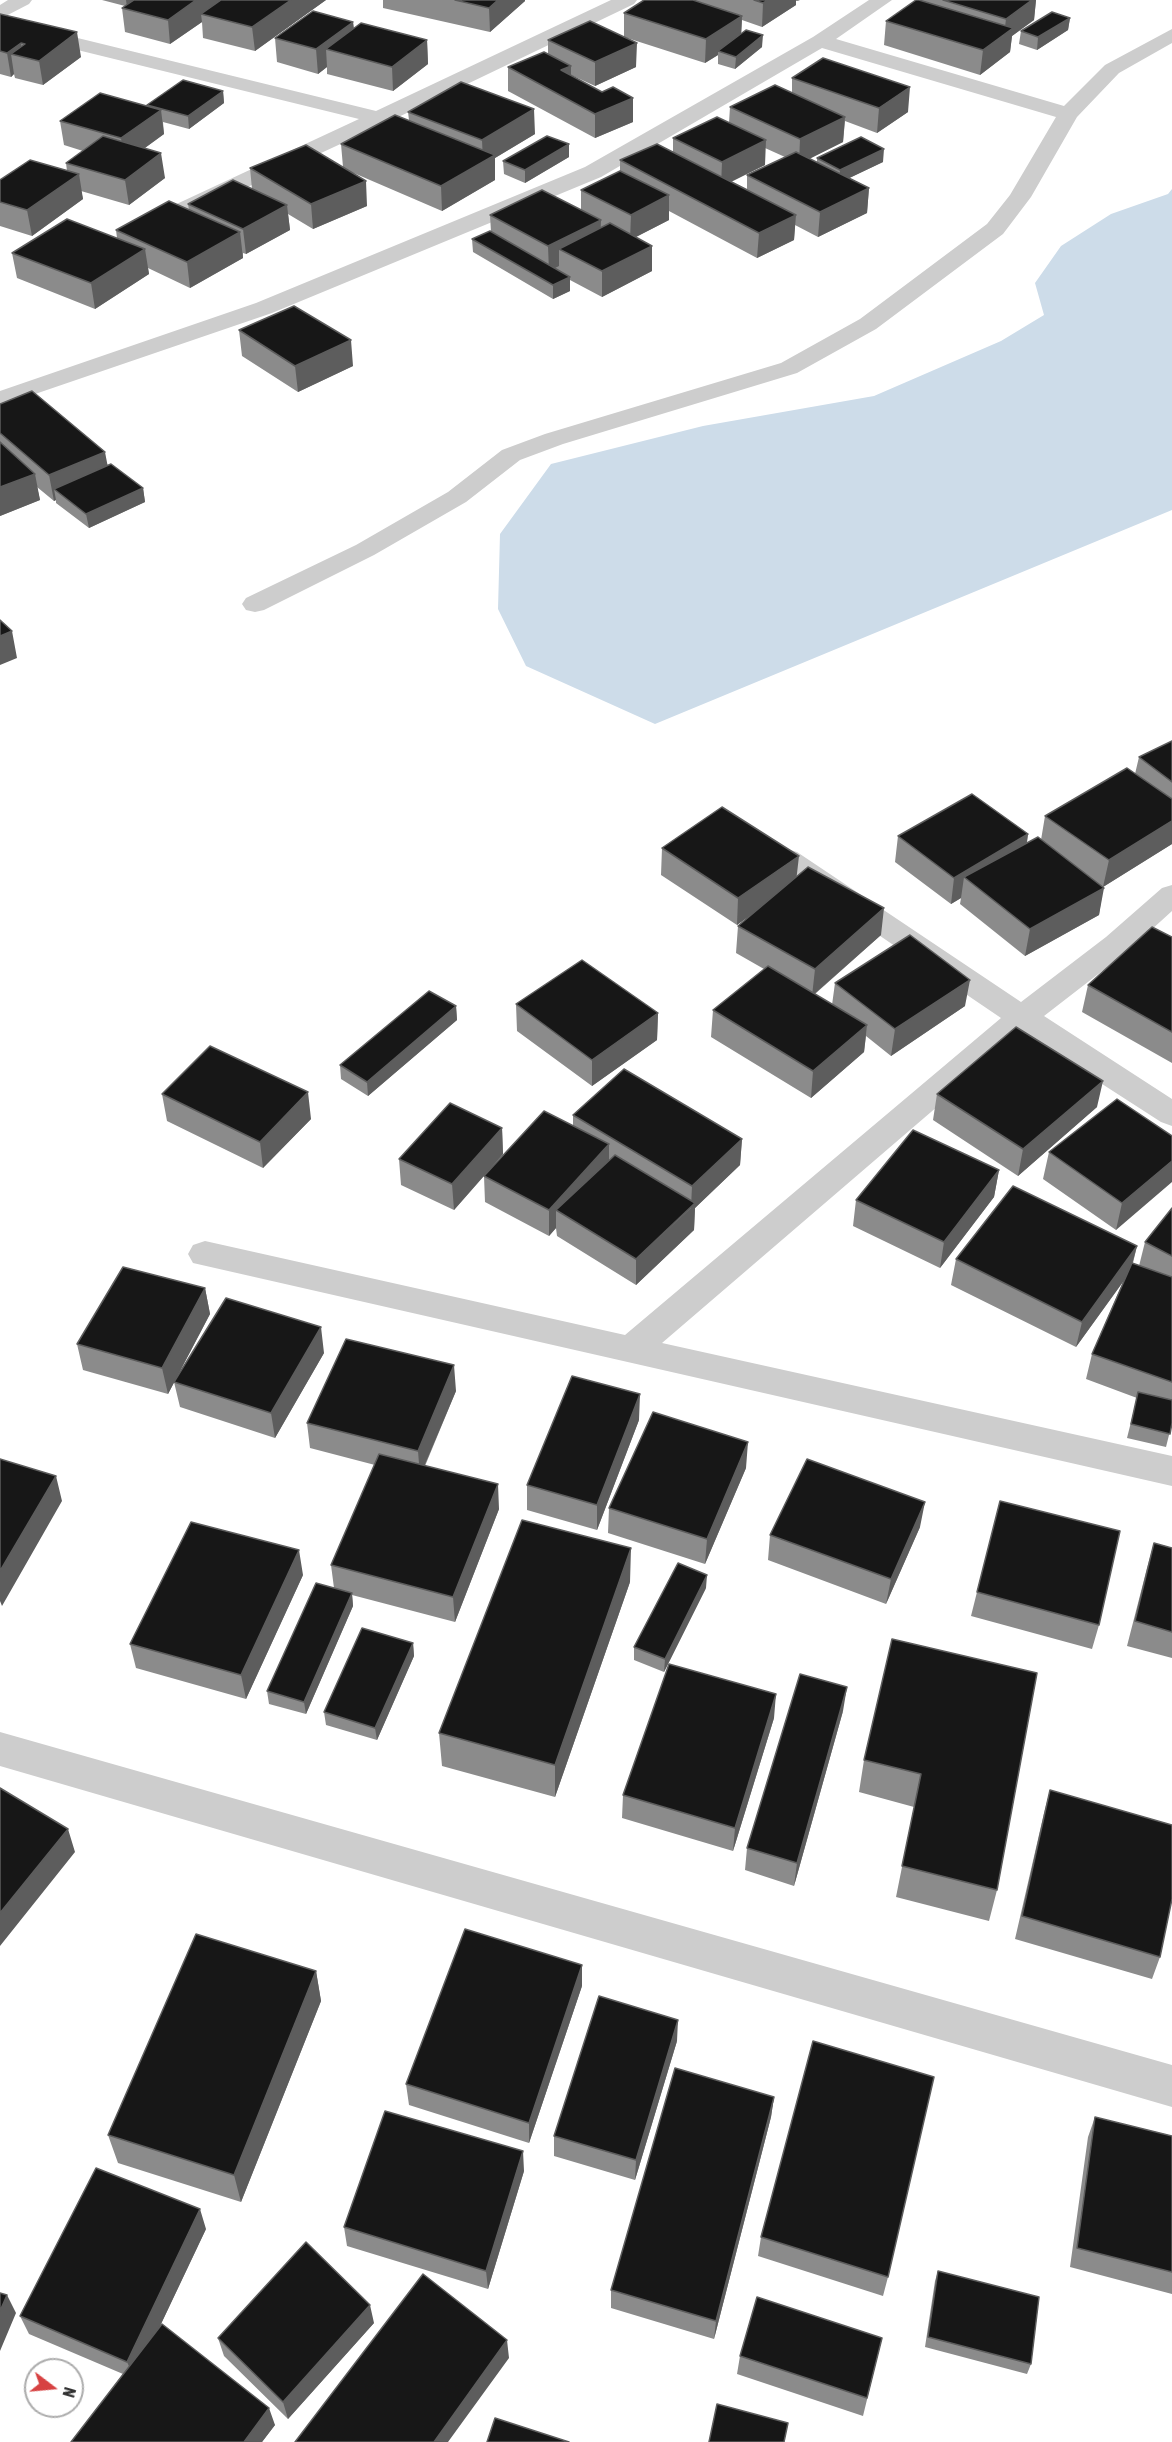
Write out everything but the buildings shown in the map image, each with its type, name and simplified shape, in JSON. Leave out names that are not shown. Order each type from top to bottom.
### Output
[{"type":"street","points":[[0,13],[22,0]]},
{"type":"street","points":[[124,238],[627,0]]},
{"type":"street","points":[[0,399],[264,308],[593,172],[820,41],[882,0]]},
{"type":"street","points":[[0,25],[381,118]]},
{"type":"street","points":[[255,604],[365,550],[457,497],[512,455],[554,439],[789,368],[868,324],[995,229],[1020,197],[1068,114],[1112,69],[1172,35]]},
{"type":"street","points":[[820,41],[1068,114]]},
{"type":"street","points":[[787,859],[1022,1017],[1172,1114]]},
{"type":"street","points":[[631,1350],[1022,1017],[1116,944],[1172,895]]},
{"type":"street","points":[[205,1254],[1172,1471]]},
{"type":"street","points":[[0,1749],[1172,2086]]},
{"type":"water","points":[[1172,189],[1172,510],[655,724],[526,666],[498,609],[500,534],[551,464],[703,426],[874,396],[1001,341],[1044,315],[1035,283],[1061,246],[1111,214],[1168,194]]}]
